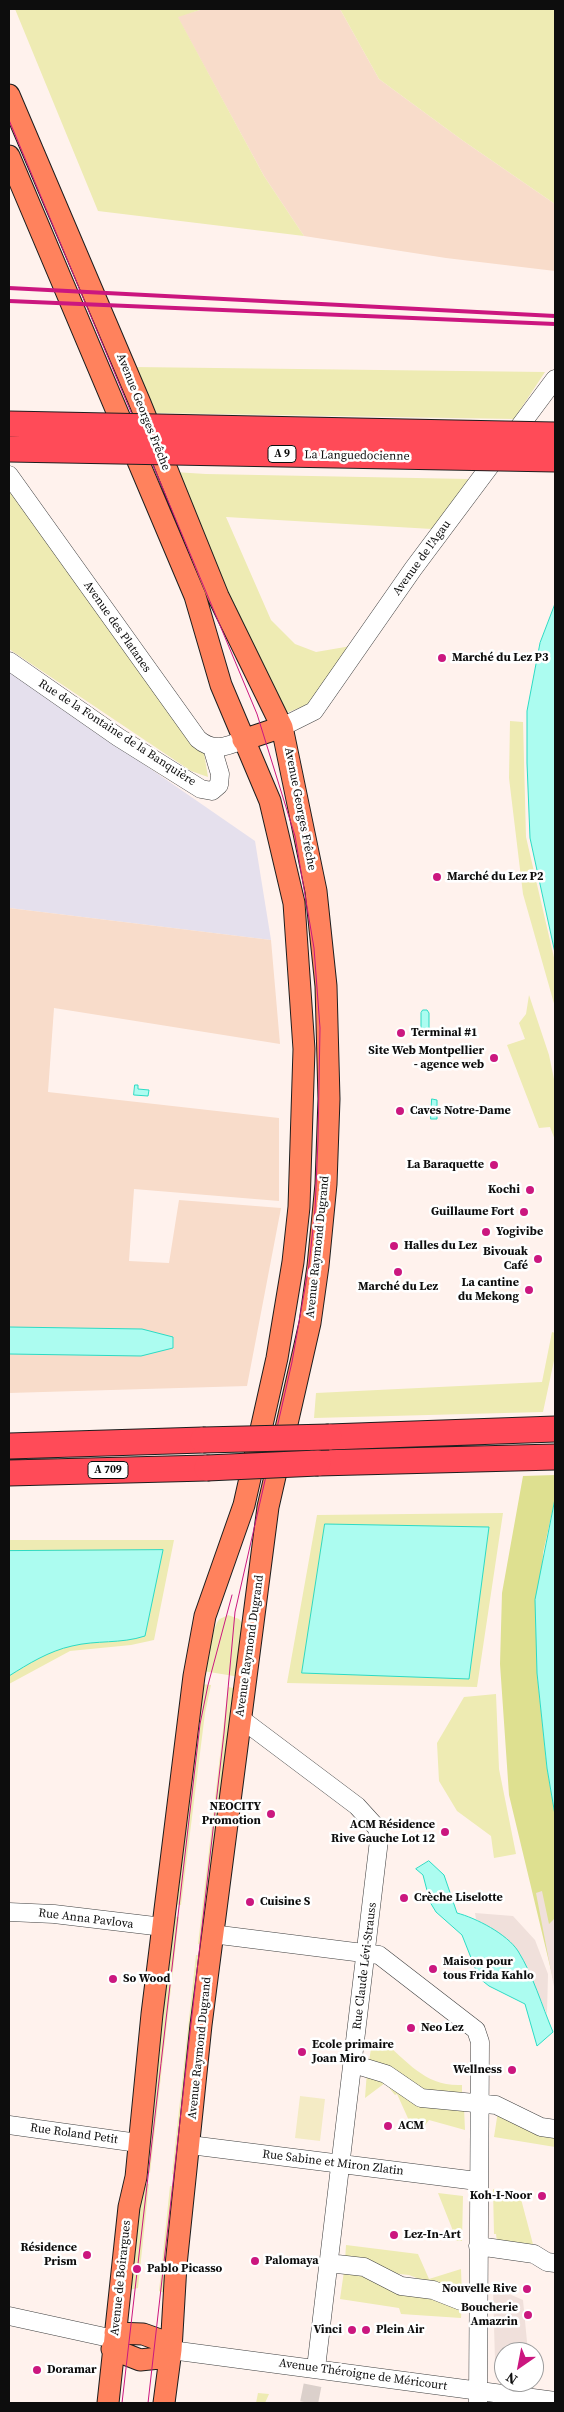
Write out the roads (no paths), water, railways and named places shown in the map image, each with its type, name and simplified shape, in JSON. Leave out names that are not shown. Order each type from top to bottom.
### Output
[{"type":"highway","name":"La Languedocienne","points":[[9,424],[555,434]]},
{"type":"highway","name":"La Languedocienne","points":[[9,449],[555,459]]},
{"type":"highway","name":"A 709","points":[[9,1446],[555,1429]]},
{"type":"highway","name":"A 709","points":[[9,1473],[555,1457]]},
{"type":"main road","name":"Avenue Georges Frêche","points":[[9,95],[140,403],[218,596],[282,727],[316,891]]},
{"type":"main road","name":"Avenue Georges Frêche","points":[[9,156],[195,596],[221,685],[270,800],[285,859]]},
{"type":"main road","points":[[243,740],[282,727]]},
{"type":"main road","name":"Avenue Raymond Dugrand","points":[[129,2207],[136,2177],[138,2143],[188,1722],[205,1616],[244,1505],[277,1358],[293,1262],[299,1207],[304,1049],[296,928],[285,859]]},
{"type":"main road","name":"Avenue Raymond Dugrand","points":[[164,2403],[176,2299],[176,2265],[212,1934],[240,1718],[252,1644],[268,1507],[310,1323],[324,1210],[329,1099],[326,986],[316,891]]},
{"type":"main road","name":"Avenue de Boirargues","points":[[114,2341],[129,2207]]},
{"type":"main road","points":[[108,2403],[114,2341],[143,2334],[170,2350]]},
{"type":"street","name":"Avenue de l'Agau","points":[[282,727],[314,711],[413,569],[555,379]]},
{"type":"street","name":"Avenue des Platanes","points":[[9,475],[198,739],[212,747]]},
{"type":"street","name":"Rue de la Fontaine de la Banquière","points":[[9,661],[118,737],[201,789],[212,791],[219,785],[220,774],[212,747]]},
{"type":"street","points":[[212,747],[218,748],[243,740]]},
{"type":"street","name":"Rue Claude Lévi-Strauss","points":[[240,1718],[357,1806],[376,1828],[378,1857],[316,2368]]},
{"type":"street","name":"Rue Anna Pavlova","points":[[9,1912],[54,1914],[163,1927]]},
{"type":"street","points":[[212,1934],[366,1952],[379,1956],[476,2030],[480,2042],[477,2181],[478,2397]]},
{"type":"street","points":[[353,2064],[386,2074],[421,2098],[496,2105],[541,2127],[555,2129]]},
{"type":"street","name":"Rue Roland Petit","points":[[9,2125],[138,2143]]},
{"type":"street","name":"Rue Sabine et Miron Zlatin","points":[[190,2145],[477,2181]]},
{"type":"street","points":[[478,2246],[534,2254],[547,2262],[555,2264]]},
{"type":"street","points":[[328,2263],[364,2267],[401,2286],[433,2290],[461,2301],[478,2304]]},
{"type":"street","points":[[9,2316],[114,2341]]},
{"type":"street","name":"Avenue Théroigne de Méricourt","points":[[170,2350],[316,2368],[478,2397],[555,2401]]},
{"type":"water","points":[[555,604],[555,953],[530,838],[527,711],[540,643]]},
{"type":"water","points":[[423,1010],[427,1010],[429,1013],[429,1029],[421,1029],[421,1013]]},
{"type":"water","points":[[135,1085],[138,1085],[138,1089],[149,1090],[148,1096],[134,1095]]},
{"type":"water","points":[[432,1099],[437,1100],[437,1119],[431,1119]]},
{"type":"water","points":[[9,1327],[142,1329],[173,1337],[173,1348],[141,1356],[9,1354]]},
{"type":"water","points":[[555,1499],[555,1815],[547,1768],[537,1673],[535,1600]]},
{"type":"water","points":[[325,1524],[489,1527],[469,1679],[302,1673]]},
{"type":"water","points":[[163,1550],[145,1636],[63,1648],[39,1658],[9,1676],[9,1551]]},
{"type":"water","points":[[429,1861],[444,1875],[457,1913],[491,1928],[518,1951],[533,1980],[553,2032],[537,2046],[525,2004],[489,1986],[479,1978],[462,1935],[436,1912],[430,1902],[423,1875],[416,1869]]},
{"type":"tunnel","points":[[309,2403],[316,2368]]},
{"type":"tram line","points":[[9,120],[257,714],[295,836],[314,948],[320,1028],[315,1210],[309,1265],[292,1362],[235,1612],[224,1733],[148,2403]]},
{"type":"tram line","points":[[122,2403],[200,1724],[208,1685],[232,1595]]},
{"type":"railway","points":[[9,288],[555,316]]},
{"type":"railway","points":[[9,301],[555,324]]},
{"type":"place","name":"Marché du Lez P3","points":[[442,658]]},
{"type":"place","name":"Marché du Lez P2","points":[[437,877]]},
{"type":"place","name":"Terminal #1","points":[[401,1033]]},
{"type":"place","name":"Site Web Montpellier - agence web","points":[[494,1058]]},
{"type":"place","name":"Caves Notre-Dame","points":[[400,1111]]},
{"type":"place","name":"La Baraquette","points":[[494,1165]]},
{"type":"place","name":"Kochi","points":[[530,1190]]},
{"type":"place","name":"Guillaume Fort","points":[[524,1212]]},
{"type":"place","name":"Yogivibe","points":[[486,1232]]},
{"type":"place","name":"Halles du Lez","points":[[394,1246]]},
{"type":"place","name":"Bivouak Café","points":[[538,1259]]},
{"type":"place","name":"Marché du Lez","points":[[398,1272]]},
{"type":"place","name":"La cantine du Mekong","points":[[529,1290]]},
{"type":"place","name":"NEOCITY Promotion","points":[[271,1814]]},
{"type":"place","name":"ACM Résidence Rive Gauche Lot 12","points":[[445,1832]]},
{"type":"place","name":"Crèche Liselotte","points":[[404,1898]]},
{"type":"place","name":"Cuisine S","points":[[250,1902]]},
{"type":"place","name":"Maison pour tous Frida Kahlo","points":[[433,1969]]},
{"type":"place","name":"So Wood","points":[[113,1979]]},
{"type":"place","name":"Neo Lez","points":[[411,2028]]},
{"type":"place","name":"Ecole primaire Joan Miro","points":[[302,2052]]},
{"type":"place","name":"Wellness","points":[[512,2070]]},
{"type":"place","name":"ACM","points":[[388,2126]]},
{"type":"place","name":"Koh-I-Noor","points":[[542,2196]]},
{"type":"place","name":"Lez-In-Art","points":[[394,2235]]},
{"type":"place","name":"Résidence Prism","points":[[87,2255]]},
{"type":"place","name":"Palomaya","points":[[255,2261]]},
{"type":"place","name":"Pablo Picasso","points":[[137,2269]]},
{"type":"place","name":"Nouvelle Rive","points":[[527,2289]]},
{"type":"place","name":"Boucherie Amazrin","points":[[528,2315]]},
{"type":"place","name":"Vinci","points":[[352,2330]]},
{"type":"place","name":"Plein Air","points":[[366,2330]]},
{"type":"place","name":"Doramar","points":[[37,2370]]}]
